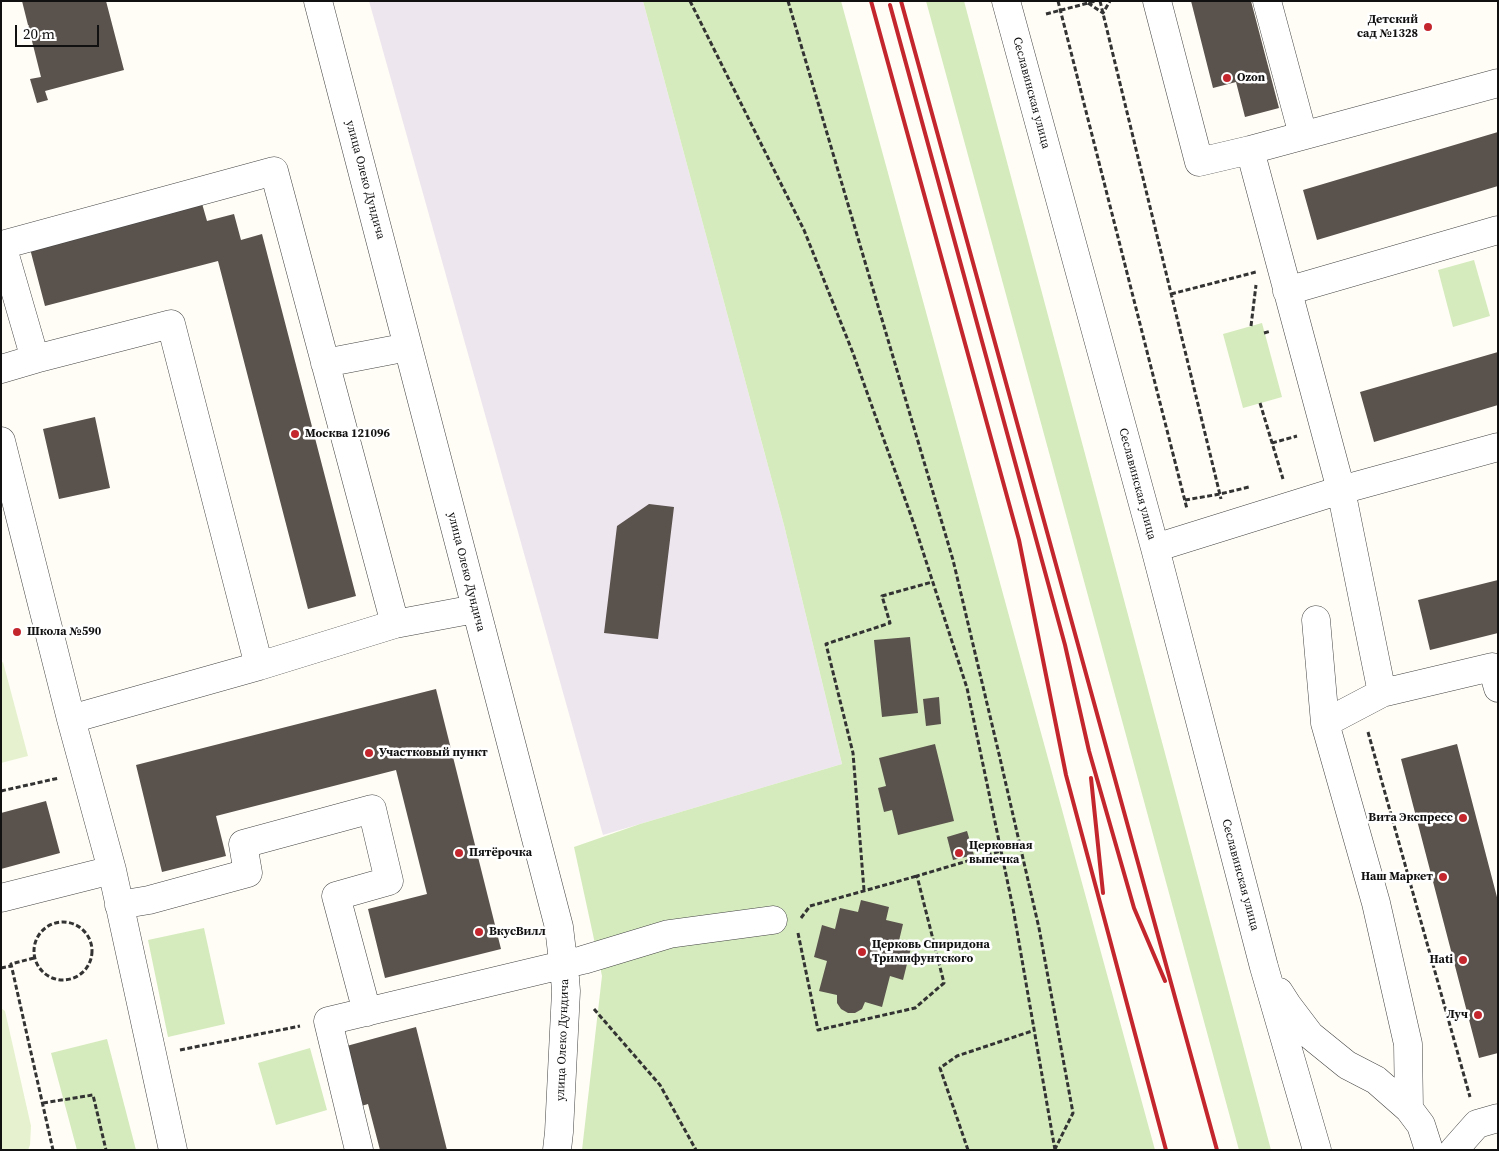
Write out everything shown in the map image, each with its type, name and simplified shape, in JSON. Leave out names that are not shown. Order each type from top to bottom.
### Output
[{"type":"street","name":"улица Олеко Дундича","points":[[318,1],[559,927],[564,972],[560,1122],[557,1150]]},
{"type":"street","name":"Сеславинская улица","points":[[1006,1],[1155,548],[1264,967],[1317,1150]]},
{"type":"street","points":[[1157,1],[1200,162],[1498,83]]},
{"type":"street","points":[[1267,1],[1303,135]]},
{"type":"street","points":[[1250,150],[1341,490],[1371,698]]},
{"type":"street","points":[[35,360],[2,245],[274,171],[395,624]]},
{"type":"street","points":[[1287,291],[1498,230]]},
{"type":"street","points":[[1,369],[171,324],[259,666]]},
{"type":"street","points":[[325,363],[408,346]]},
{"type":"street","points":[[1,441],[71,720],[112,870],[173,1150]]},
{"type":"street","points":[[1155,548],[1341,490],[1498,447]]},
{"type":"street","points":[[71,720],[259,666],[395,624],[476,609]]},
{"type":"street","points":[[1316,620],[1325,723],[1376,903],[1408,1044],[1409,1110]]},
{"type":"street","points":[[1325,723],[1371,698],[1496,674]]},
{"type":"street","points":[[119,904],[149,900],[248,873],[242,844],[372,810],[389,881],[336,896],[367,1012]]},
{"type":"street","points":[[1,898],[112,870]]},
{"type":"street","points":[[359,1150],[328,1021],[564,972],[669,934],[773,920]]},
{"type":"street","name":"Сеславинская улица","points":[[1264,967],[1288,1006],[1310,1035],[1347,1065],[1376,1080],[1409,1110],[1421,1125],[1428,1150]]},
{"type":"street","points":[[1454,1150],[1487,1121]]},
{"type":"path","points":[[690,1],[804,230],[854,353],[915,527],[967,688],[1013,908],[1055,1150]]},
{"type":"path","points":[[788,1],[953,560],[1001,764],[1039,928],[1073,1113],[1055,1150]]},
{"type":"path","points":[[1058,1],[1194,536]]},
{"type":"path","points":[[1046,14],[1096,1]]},
{"type":"path","points":[[1100,1],[1227,526]]},
{"type":"path","points":[[1103,13],[1110,1]]},
{"type":"path","points":[[1088,2],[1103,13]]},
{"type":"path","points":[[1171,294],[1257,272],[1250,326]]},
{"type":"path","points":[[1260,403],[1283,479]]},
{"type":"path","points":[[864,890],[853,753],[826,644],[890,624],[882,596],[932,582]]},
{"type":"path","points":[[1371,698],[1487,1121]]},
{"type":"path","points":[[1,791],[85,772]]},
{"type":"path","points":[[917,876],[944,983],[915,1008],[818,1030],[796,925],[810,906],[1001,852]]},
{"type":"path","points":[[58,922],[66,922],[82,929],[91,943],[90,960],[86,969],[78,976],[69,980],[60,980],[46,975],[39,968],[34,958],[36,939],[42,930],[58,922]]},
{"type":"path","points":[[1,968],[34,958]]},
{"type":"path","points":[[11,966],[54,1150]]},
{"type":"path","points":[[564,972],[660,1085],[696,1150]]},
{"type":"path","points":[[178,1042],[180,1051],[328,1021]]},
{"type":"path","points":[[968,1150],[940,1068],[957,1056],[1034,1030]]},
{"type":"path","points":[[43,1103],[93,1095],[106,1150]]},
{"type":"shaded area","points":[[369,1],[643,1],[784,525],[842,764],[603,835]]},
{"type":"green space","points":[[643,1],[841,1],[1155,1150],[582,1150],[602,976],[574,847],[640,824],[842,764],[784,525]]},
{"type":"green space","points":[[926,1],[964,1],[1271,1150],[1239,1150]]},
{"type":"green space","points":[[1474,260],[1490,316],[1453,327],[1438,270]]},
{"type":"green space","points":[[1262,323],[1282,397],[1243,408],[1223,334]]},
{"type":"green space","points":[[3,662],[28,756],[1,763],[1,663]]},
{"type":"green space","points":[[204,928],[225,1024],[168,1037],[148,940]]},
{"type":"green space","points":[[1,1008],[5,1011],[31,1126],[28,1150],[1,1150]]},
{"type":"green space","points":[[107,1039],[136,1150],[77,1150],[51,1053]]},
{"type":"green space","points":[[310,1048],[327,1110],[276,1125],[258,1063]]},
{"type":"building","points":[[22,1],[106,1],[124,70],[45,91],[48,100],[37,103],[30,79],[41,77]]},
{"type":"building","points":[[1191,1],[1251,1],[1279,108],[1245,117],[1236,82],[1213,88]]},
{"type":"building","points":[[1498,132],[1498,186],[1317,240],[1303,190]]},
{"type":"building","points":[[201,200],[207,221],[234,214],[241,240],[262,234],[356,596],[308,609],[218,261],[45,306],[29,245]]},
{"type":"building","points":[[1498,352],[1498,405],[1374,442],[1360,392]]},
{"type":"building","points":[[95,417],[110,488],[59,499],[43,429]]},
{"type":"building","points":[[649,504],[674,507],[658,639],[604,633],[617,526]]},
{"type":"building","points":[[1498,580],[1498,633],[1430,650],[1418,600]]},
{"type":"building","points":[[910,637],[918,713],[882,717],[874,640]]},
{"type":"building","points":[[436,689],[501,949],[385,978],[368,909],[427,894],[396,770],[216,816],[226,856],[162,872],[136,765]]},
{"type":"building","points":[[939,697],[941,724],[926,726],[923,699]]},
{"type":"building","points":[[935,744],[954,821],[898,835],[892,810],[884,812],[878,788],[886,786],[879,758]]},
{"type":"building","points":[[1457,744],[1498,901],[1498,1053],[1479,1058],[1401,759]]},
{"type":"building","points":[[46,801],[60,853],[1,869],[1,813]]},
{"type":"building","points":[[967,831],[974,855],[953,860],[947,837]]},
{"type":"building","name":"Церковь Спиридона Тримифунтского","points":[[861,900],[889,907],[886,920],[903,924],[898,945],[911,948],[903,980],[890,976],[882,1007],[865,1002],[862,1009],[855,1013],[848,1013],[841,1009],[837,1003],[837,995],[819,991],[827,961],[814,957],[822,925],[835,929],[840,908],[858,912]]},
{"type":"building","points":[[416,1027],[447,1150],[380,1150],[368,1104],[358,1107],[343,1047]]},
{"type":"railway","points":[[871,1],[1019,540],[1066,775],[1166,1150]]},
{"type":"railway","points":[[901,1],[1217,1150]]},
{"type":"railway","points":[[890,5],[1065,645],[1089,751],[1134,908],[1165,981]]},
{"type":"railway","points":[[1091,778],[1103,893]]},
{"type":"place","name":"Детский сад №1328","points":[[1428,27]]},
{"type":"place","name":"Ozon","points":[[1227,78]]},
{"type":"place","name":"Москва 121096","points":[[295,434]]},
{"type":"place","name":"Школа №590","points":[[17,632]]},
{"type":"place","name":"Участковый пункт","points":[[369,753]]},
{"type":"place","name":"Вита Экспресс","points":[[1463,818]]},
{"type":"place","name":"Пятёрочка","points":[[459,853]]},
{"type":"place","name":"Церковная выпечка","points":[[959,853]]},
{"type":"place","name":"Наш Маркет","points":[[1443,877]]},
{"type":"place","name":"ВкусВилл","points":[[479,932]]},
{"type":"place","name":"Церковь Спиридона Тримифунтского","points":[[862,952]]},
{"type":"place","name":"Hati","points":[[1463,960]]},
{"type":"place","name":"Луч","points":[[1478,1015]]}]
